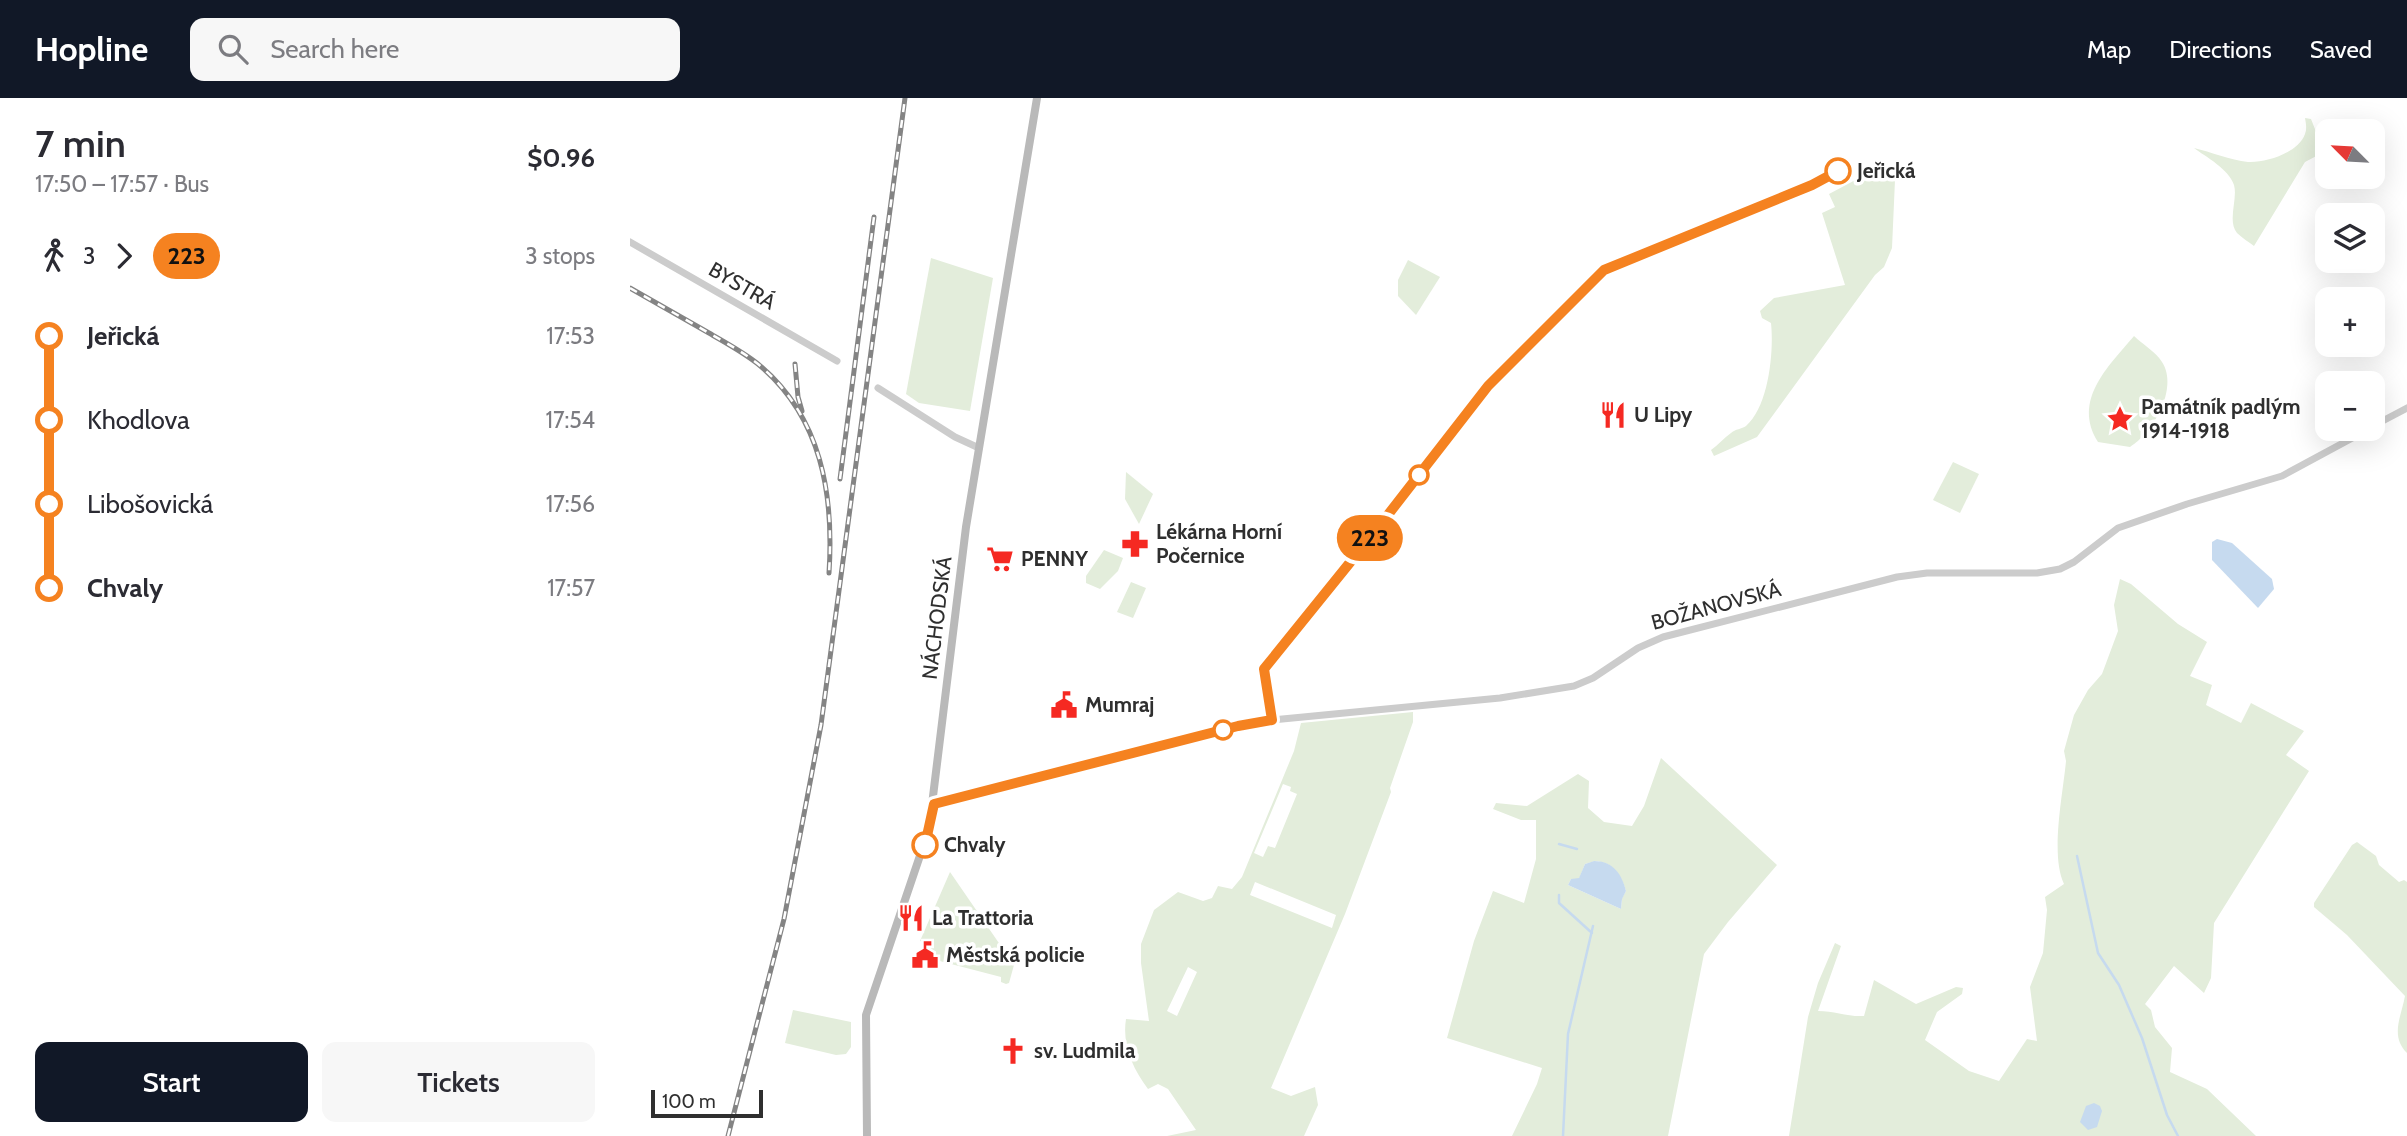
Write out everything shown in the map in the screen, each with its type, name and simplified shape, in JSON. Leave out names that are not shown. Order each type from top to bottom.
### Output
[{"type":"main road","name":"NÁCHODSKÁ","points":[[867,1136],[866,1015],[926,843],[934,804],[960,572],[1037,98]]},
{"type":"street","name":"BYSTRÁ","points":[[630,242],[837,361]]},
{"type":"street","points":[[878,388],[955,438],[979,448]]},
{"type":"street","name":"BOŽANOVSKÁ","points":[[2385,420],[2407,408]]},
{"type":"street","name":"BOŽANOVSKÁ","points":[[934,804],[1238,726],[1272,720],[1500,698],[1574,686],[1593,678],[1638,648],[1663,637],[1898,577],[1927,573],[2037,573],[2060,569],[2074,562],[2118,528],[2282,476],[2347,441]]},
{"type":"green space","points":[[2305,118],[2311,119],[2315,129],[2315,157],[2305,162],[2254,246],[2234,228],[2235,191],[2231,179],[2217,164],[2194,148],[2234,160],[2264,161],[2296,147],[2306,130]]},
{"type":"green space","points":[[1887,163],[1895,180],[1892,248],[1884,267],[1875,275],[1757,437],[1714,456],[1711,450],[1733,432],[1746,426],[1754,417],[1765,392],[1772,335],[1771,323],[1762,318],[1760,311],[1774,298],[1845,285],[1822,213],[1835,207],[1829,194],[1861,177],[1864,181]]},
{"type":"green space","points":[[931,258],[993,278],[970,411],[919,403],[906,394]]},
{"type":"green space","points":[[1408,260],[1440,277],[1416,315],[1398,296],[1398,280]]},
{"type":"green space","points":[[2134,336],[2162,362],[2167,384],[2161,409],[2147,431],[2130,447],[2098,442],[2091,427],[2091,398],[2104,372]]},
{"type":"green space","points":[[1953,462],[1979,474],[1960,513],[1933,500]]},
{"type":"green space","points":[[1126,472],[1153,494],[1139,524],[1125,499]]},
{"type":"green space","points":[[1104,550],[1123,558],[1118,571],[1100,589],[1086,583],[1086,576]]},
{"type":"green space","points":[[2120,579],[2131,584],[2178,624],[2207,642],[2190,676],[2212,685],[2206,705],[2241,723],[2251,703],[2304,731],[2286,755],[2309,771],[2214,923],[2211,978],[2204,993],[2174,966],[2145,1004],[2151,1010],[2155,1027],[2172,1048],[2170,1072],[2207,1089],[2256,1136],[1789,1136],[1808,1017],[1818,983],[1835,943],[1841,946],[1818,1011],[1864,1016],[1874,980],[1916,1004],[1956,987],[1963,988],[1962,994],[1937,1012],[1925,1040],[1969,1071],[1999,1081],[2027,1039],[2037,1041],[2030,987],[2043,953],[2047,910],[2045,897],[2064,884],[2060,872],[2058,841],[2066,761],[2064,751],[2074,715],[2088,690],[2102,674],[2118,631],[2114,605]]},
{"type":"green space","points":[[1131,582],[1146,588],[1133,618],[1117,612]]},
{"type":"green space","points":[[1413,712],[1413,722],[1390,788],[1391,792],[1345,914],[1271,1088],[1291,1096],[1315,1087],[1318,1105],[1304,1136],[1167,1136],[1196,1130],[1168,1089],[1158,1084],[1148,1089],[1130,1056],[1125,1038],[1126,1019],[1149,1021],[1141,944],[1154,910],[1178,892],[1203,901],[1212,898],[1218,886],[1232,889],[1242,877],[1294,751],[1301,723]],"holes":[[[1283,784],[1291,787],[1290,791],[1297,794],[1275,848],[1268,846],[1263,857],[1254,853]],[[1255,882],[1336,915],[1332,928],[1250,895]],[[1188,967],[1197,972],[1177,1016],[1167,1011]]]},
{"type":"green space","points":[[1661,758],[1777,865],[1704,954],[1668,1136],[1512,1136],[1542,1068],[1447,1038],[1474,941],[1493,891],[1524,903],[1536,859],[1536,820],[1521,820],[1493,809],[1496,803],[1527,806],[1578,774],[1589,781],[1588,808],[1604,822],[1632,826],[1644,806]],"holes":[[[1601,862],[1611,866],[1624,885],[1626,891],[1621,909],[1568,885],[1571,879],[1579,879],[1585,864]]]},
{"type":"green space","points":[[2357,842],[2376,856],[2379,865],[2399,882],[2407,882],[2407,1053],[2398,1033],[2405,996],[2347,935],[2314,907],[2352,845]]},
{"type":"green space","points":[[950,872],[1014,965],[1009,983],[1001,982],[1001,977],[928,958],[931,944],[920,941]]},
{"type":"green space","points":[[793,1010],[851,1022],[851,1047],[846,1054],[836,1055],[785,1043]]},
{"type":"water","points":[[2217,539],[2232,543],[2272,579],[2274,589],[2258,608],[2212,560],[2212,542]]},
{"type":"water","points":[[1594,861],[1611,866],[1622,879],[1626,891],[1621,909],[1568,885],[1571,879],[1579,878],[1585,864]]},
{"type":"water","points":[[2094,1103],[2100,1106],[2102,1111],[2097,1127],[2088,1130],[2080,1122],[2086,1106]]},
{"type":"waterway","points":[[1559,844],[1577,849]]},
{"type":"waterway","points":[[2077,856],[2098,953],[2119,985],[2142,1038],[2167,1115],[2178,1136]]},
{"type":"waterway","points":[[1559,895],[1559,903],[1592,933]]},
{"type":"waterway","points":[[1563,1136],[1568,1034],[1593,926]]},
{"type":"railway","points":[[728,1136],[784,919],[821,725],[905,98]]},
{"type":"railway","points":[[840,479],[874,217]]},
{"type":"railway","points":[[630,288],[758,364],[780,385],[797,408],[810,433],[826,487],[829,573]]},
{"type":"railway","points":[[795,364],[802,411]]},
{"type":"bus line","name":"223","points":[[925,845],[934,804],[1238,726],[1272,720],[1264,669],[1488,386],[1604,270],[1822,181],[1838,171]]},
{"type":"place","name":"Jeřická","points":[[1838,171]]},
{"type":"place","name":"U Lipy","points":[[1613,415]]},
{"type":"place","name":"Památník padlým 1914-1918","points":[[2120,419]]},
{"type":"place","name":"Lékárna Horní Počernice","points":[[1135,544]]},
{"type":"place","name":"PENNY","points":[[1000,559]]},
{"type":"place","name":"Mumraj","points":[[1064,705]]},
{"type":"place","name":"Chvaly","points":[[925,845]]},
{"type":"place","name":"La Trattoria","points":[[911,918]]},
{"type":"place","name":"Městská policie","points":[[925,955]]},
{"type":"place","name":"sv. Ludmila","points":[[1013,1051]]}]
